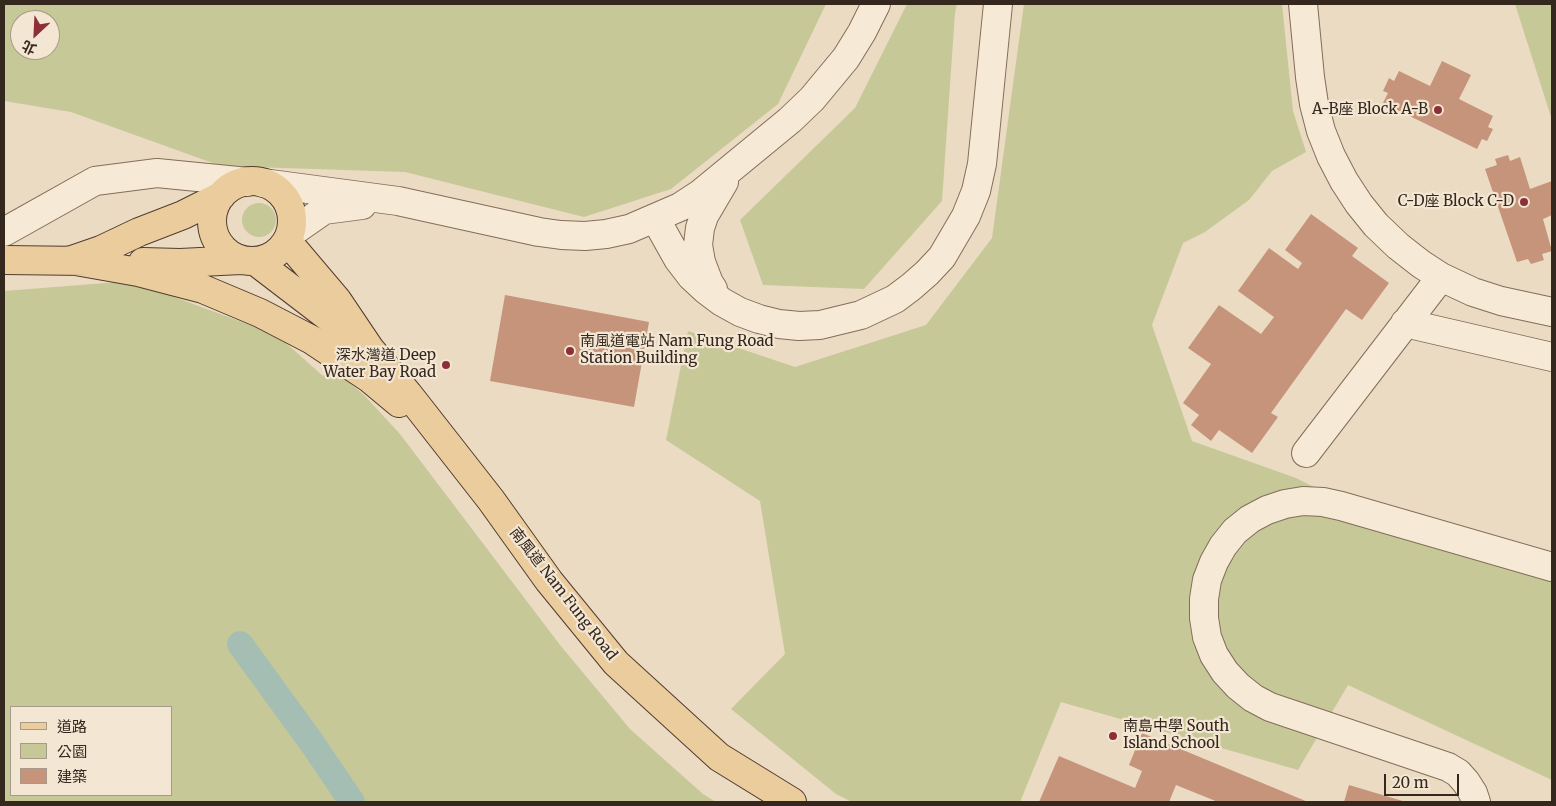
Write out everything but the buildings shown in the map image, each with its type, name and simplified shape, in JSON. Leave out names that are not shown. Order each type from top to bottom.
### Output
[{"type":"main road","points":[[4,260],[180,263],[268,258],[279,251],[289,237],[292,217],[287,202],[277,190],[256,183],[233,186],[221,196],[182,215],[101,250],[70,260]]},
{"type":"main road","points":[[221,196],[214,210],[212,226],[217,241],[227,253],[248,260]]},
{"type":"main road","name":"南風道 Nam Fung Road","points":[[289,237],[337,300],[370,349],[408,394],[490,500],[548,581],[616,663],[719,757],[792,802]]},
{"type":"main road","points":[[70,260],[138,272],[203,289],[260,313],[312,340],[369,378],[444,441]]},
{"type":"main road","name":"南風道 Nam Fung Road","points":[[248,260],[370,349]]},
{"type":"street","points":[[4,232],[95,181],[157,173],[398,201],[560,235],[585,236],[606,234],[629,228],[680,207],[700,194],[732,170],[790,120],[830,78],[846,58],[876,4]]},
{"type":"street","points":[[656,218],[678,259],[691,276],[722,302],[740,312],[759,319],[799,326],[820,325],[848,319],[878,308],[895,299],[932,268],[942,256],[966,216],[978,182],[983,155],[998,4]]},
{"type":"street","points":[[1303,4],[1310,77],[1314,104],[1321,130],[1331,156],[1359,204],[1376,225],[1398,246],[1421,264],[1441,276],[1473,292],[1501,301],[1552,312]]},
{"type":"street","points":[[722,302],[708,283],[700,262],[698,245],[704,216],[710,203],[732,170]]},
{"type":"street","points":[[289,237],[324,210],[398,201]]},
{"type":"street","points":[[1306,453],[1441,276]]},
{"type":"street","points":[[1405,323],[1552,357]]},
{"type":"street","points":[[1476,802],[1473,792],[1466,782],[1448,767],[1270,707],[1253,698],[1238,686],[1224,672],[1214,655],[1207,637],[1204,599],[1207,580],[1223,546],[1236,531],[1267,510],[1285,504],[1304,501],[1323,502],[1341,506],[1552,567]]},
{"type":"green space","points":[[4,4],[826,4],[778,104],[671,189],[584,217],[405,172],[221,166],[71,112],[4,101]]},
{"type":"green space","points":[[907,4],[957,4],[942,201],[864,289],[763,285],[740,220],[855,108]]},
{"type":"green space","points":[[1024,4],[1282,4],[1293,111],[1306,152],[1272,171],[1249,200],[1205,232],[1183,243],[1152,325],[1192,441],[1296,478],[1356,508],[1552,579],[1552,780],[1348,685],[1298,770],[1061,702],[1020,802],[852,802],[836,794],[731,709],[785,654],[760,501],[666,440],[688,331],[795,367],[926,325],[992,238]]},
{"type":"green space","points":[[1515,4],[1552,4],[1552,120]]},
{"type":"green space","points":[[259,203],[266,204],[271,208],[275,213],[275,227],[271,232],[266,236],[259,237],[252,236],[247,232],[243,227],[242,220],[243,213],[247,208],[252,204]]},
{"type":"green space","points":[[131,281],[277,335],[323,376],[327,371],[334,370],[364,395],[400,434],[560,645],[630,729],[703,794],[716,802],[4,802],[4,291]]},
{"type":"waterway","points":[[240,644],[352,802]]},
{"type":"place","name":"A-B座 Block A-B","points":[[1438,110]]},
{"type":"place","name":"C-D座 Block C-D","points":[[1524,202]]},
{"type":"place","name":"南風道電站 Nam Fung Road Station Building","points":[[570,351]]},
{"type":"place","name":"深水灣道 Deep Water Bay Road","points":[[446,365]]},
{"type":"place","name":"南島中學 South Island School","points":[[1113,736]]}]
